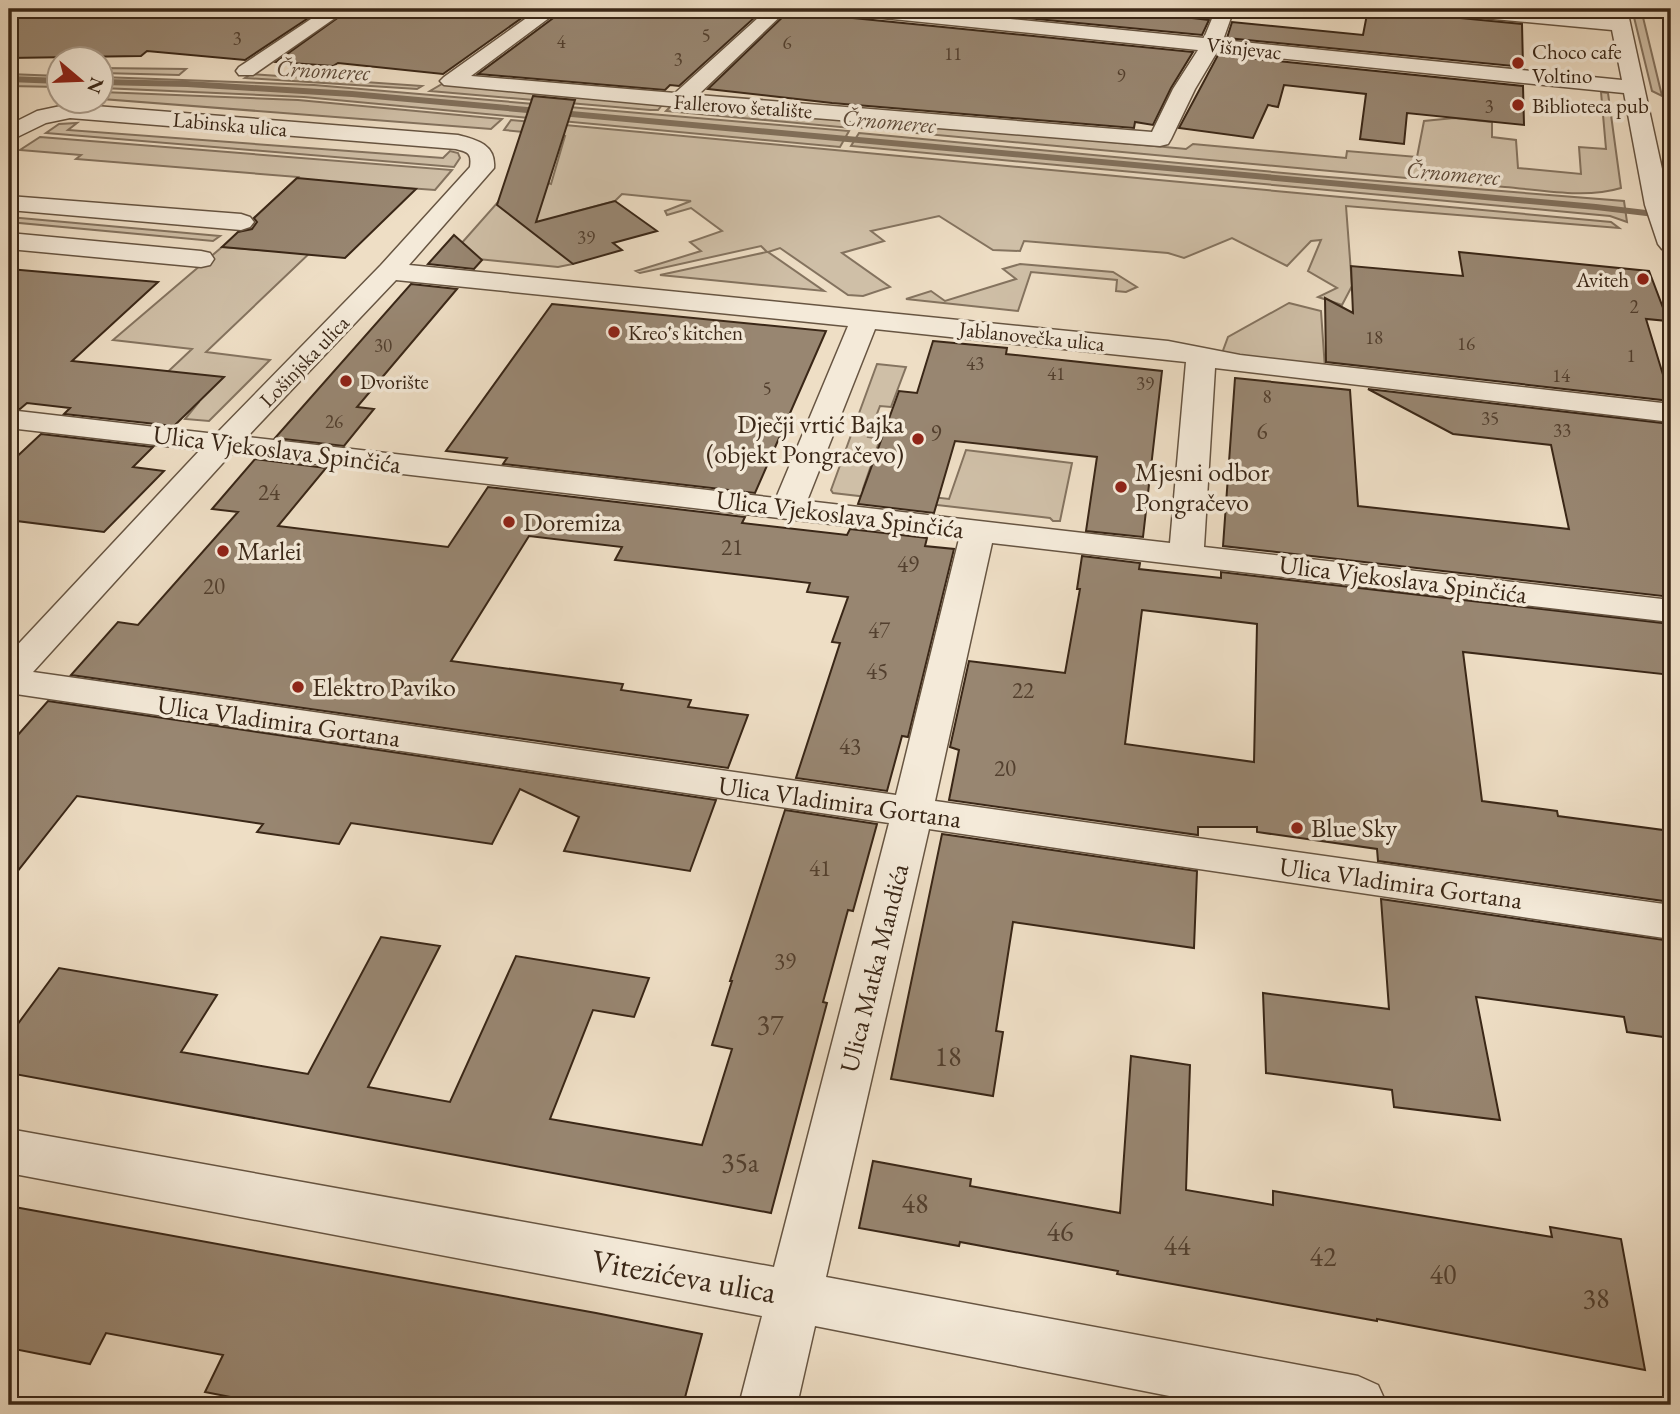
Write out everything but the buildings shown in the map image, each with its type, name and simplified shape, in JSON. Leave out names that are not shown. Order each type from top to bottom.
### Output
[{"type":"street","points":[[246,71],[338,9]]},
{"type":"street","name":"Fallerovo šetalište","points":[[551,9],[451,81],[679,102],[1160,139],[1184,89],[1211,45]]},
{"type":"street","points":[[679,102],[779,9]]},
{"type":"street","name":"Višnjevac","points":[[853,9],[1634,88]]},
{"type":"street","points":[[1211,45],[1225,9]]},
{"type":"street","points":[[1450,9],[1570,20],[1620,17],[1664,225]]},
{"type":"street","name":"Labinska ulica","points":[[9,134],[36,117],[51,112],[71,111],[458,142]]},
{"type":"street","name":"Lošinjska ulica","points":[[9,676],[226,442],[390,271],[482,168],[484,157],[477,148],[458,142]]},
{"type":"street","points":[[9,203],[241,222]]},
{"type":"street","points":[[9,241],[201,259]]},
{"type":"street","name":"Jablanovečka ulica","points":[[390,271],[1168,350],[1240,364],[1671,413]]},
{"type":"street","points":[[788,508],[864,320]]},
{"type":"street","points":[[1186,554],[1201,356]]},
{"type":"street","name":"Ulica Vjekoslava Spinčića","points":[[9,419],[1671,611]]},
{"type":"street","name":"Ulica Matka Mandića","points":[[768,1405],[978,531]]},
{"type":"street","name":"Ulica Vladimira Gortana","points":[[9,681],[1671,922]]},
{"type":"street","name":"Vitezićeva ulica","points":[[9,1151],[1358,1405]]},
{"type":"shaded area","points":[[1632,9],[1641,9],[1662,96],[1652,91]]},
{"type":"shaded area","points":[[116,68],[186,69],[179,75],[116,73]]},
{"type":"shaded area","points":[[9,74],[46,75],[46,87],[9,86]]},
{"type":"shaded area","points":[[251,74],[422,86],[417,89],[245,78]]},
{"type":"shaded area","points":[[116,78],[314,85],[849,131],[840,147],[304,97],[116,89]]},
{"type":"shaded area","points":[[442,84],[662,105],[658,110],[650,110],[430,91]]},
{"type":"shaded area","points":[[1601,92],[1608,93],[1621,188],[1593,193],[1548,192],[861,128],[865,119],[1186,149],[1193,144],[1346,158],[1347,151],[1417,157],[1424,121],[1454,118],[1492,122],[1492,137],[1516,140],[1518,168],[1581,174],[1579,147],[1606,149]]},
{"type":"shaded area","points":[[116,93],[298,100],[502,119],[491,129],[116,100]]},
{"type":"shaded area","points":[[672,105],[855,119],[851,128],[666,111]]},
{"type":"shaded area","points":[[511,120],[1611,222],[1619,228],[1346,206],[1352,286],[1342,305],[1318,297],[1337,288],[1308,271],[1321,240],[1311,241],[1287,266],[1232,238],[1184,258],[1168,253],[1024,241],[1020,251],[993,250],[939,216],[871,231],[884,241],[842,253],[890,287],[863,296],[848,295],[780,248],[768,252],[824,291],[660,275],[767,252],[761,246],[640,273],[636,271],[701,251],[690,242],[722,231],[691,208],[667,215],[665,211],[691,201],[622,194],[615,201],[566,214],[573,264],[558,267],[458,257],[452,254],[522,175],[551,184],[565,136],[504,130]]},
{"type":"shaded area","points":[[77,123],[68,130],[443,158],[450,151],[458,153],[460,158],[454,167],[46,133],[59,124]]},
{"type":"shaded area","points":[[859,133],[1316,176],[1624,201],[1627,222],[1610,216],[851,146]]},
{"type":"shaded area","points":[[40,137],[452,170],[435,190],[380,186],[206,352],[270,360],[209,421],[185,419],[198,403],[123,414],[192,349],[113,340],[222,247],[271,251],[289,232],[243,228],[298,177],[76,159],[81,155],[20,150]]},
{"type":"shaded area","points":[[9,217],[220,236],[213,241],[9,222]]},
{"type":"shaded area","points":[[1020,264],[1113,272],[1137,287],[1126,292],[1116,291],[1117,280],[1031,272],[1018,311],[906,299],[931,291],[945,301],[1016,279],[1003,269]]},
{"type":"shaded area","points":[[1289,303],[1321,311],[1325,369],[1221,356],[1228,337]]},
{"type":"shaded area","points":[[877,364],[906,367],[891,407],[880,406],[868,437],[880,439],[863,489],[949,499],[966,450],[1072,463],[1060,521],[833,493],[831,490]]},
{"type":"waterway","name":"Črnomerec","points":[[9,79],[46,80]]},
{"type":"waterway","name":"Črnomerec","points":[[116,82],[352,94],[1671,216]]},
{"type":"place","name":"Choco cafe Voltino","points":[[1518,63]]},
{"type":"place","name":"Biblioteca pub","points":[[1518,105]]},
{"type":"place","name":"Aviteh","points":[[1643,279]]},
{"type":"place","name":"Kreo's kitchen","points":[[614,332]]},
{"type":"place","name":"Dvorište","points":[[346,381]]},
{"type":"place","name":"Dječji vrtić Bajka (objekt Pongračevo)","points":[[918,439]]},
{"type":"place","name":"Mjesni odbor Pongračevo","points":[[1121,487]]},
{"type":"place","name":"Doremiza","points":[[509,522]]},
{"type":"place","name":"Marlei","points":[[223,551]]},
{"type":"place","name":"Elektro Paviko","points":[[298,687]]},
{"type":"place","name":"Blue Sky","points":[[1297,828]]}]
